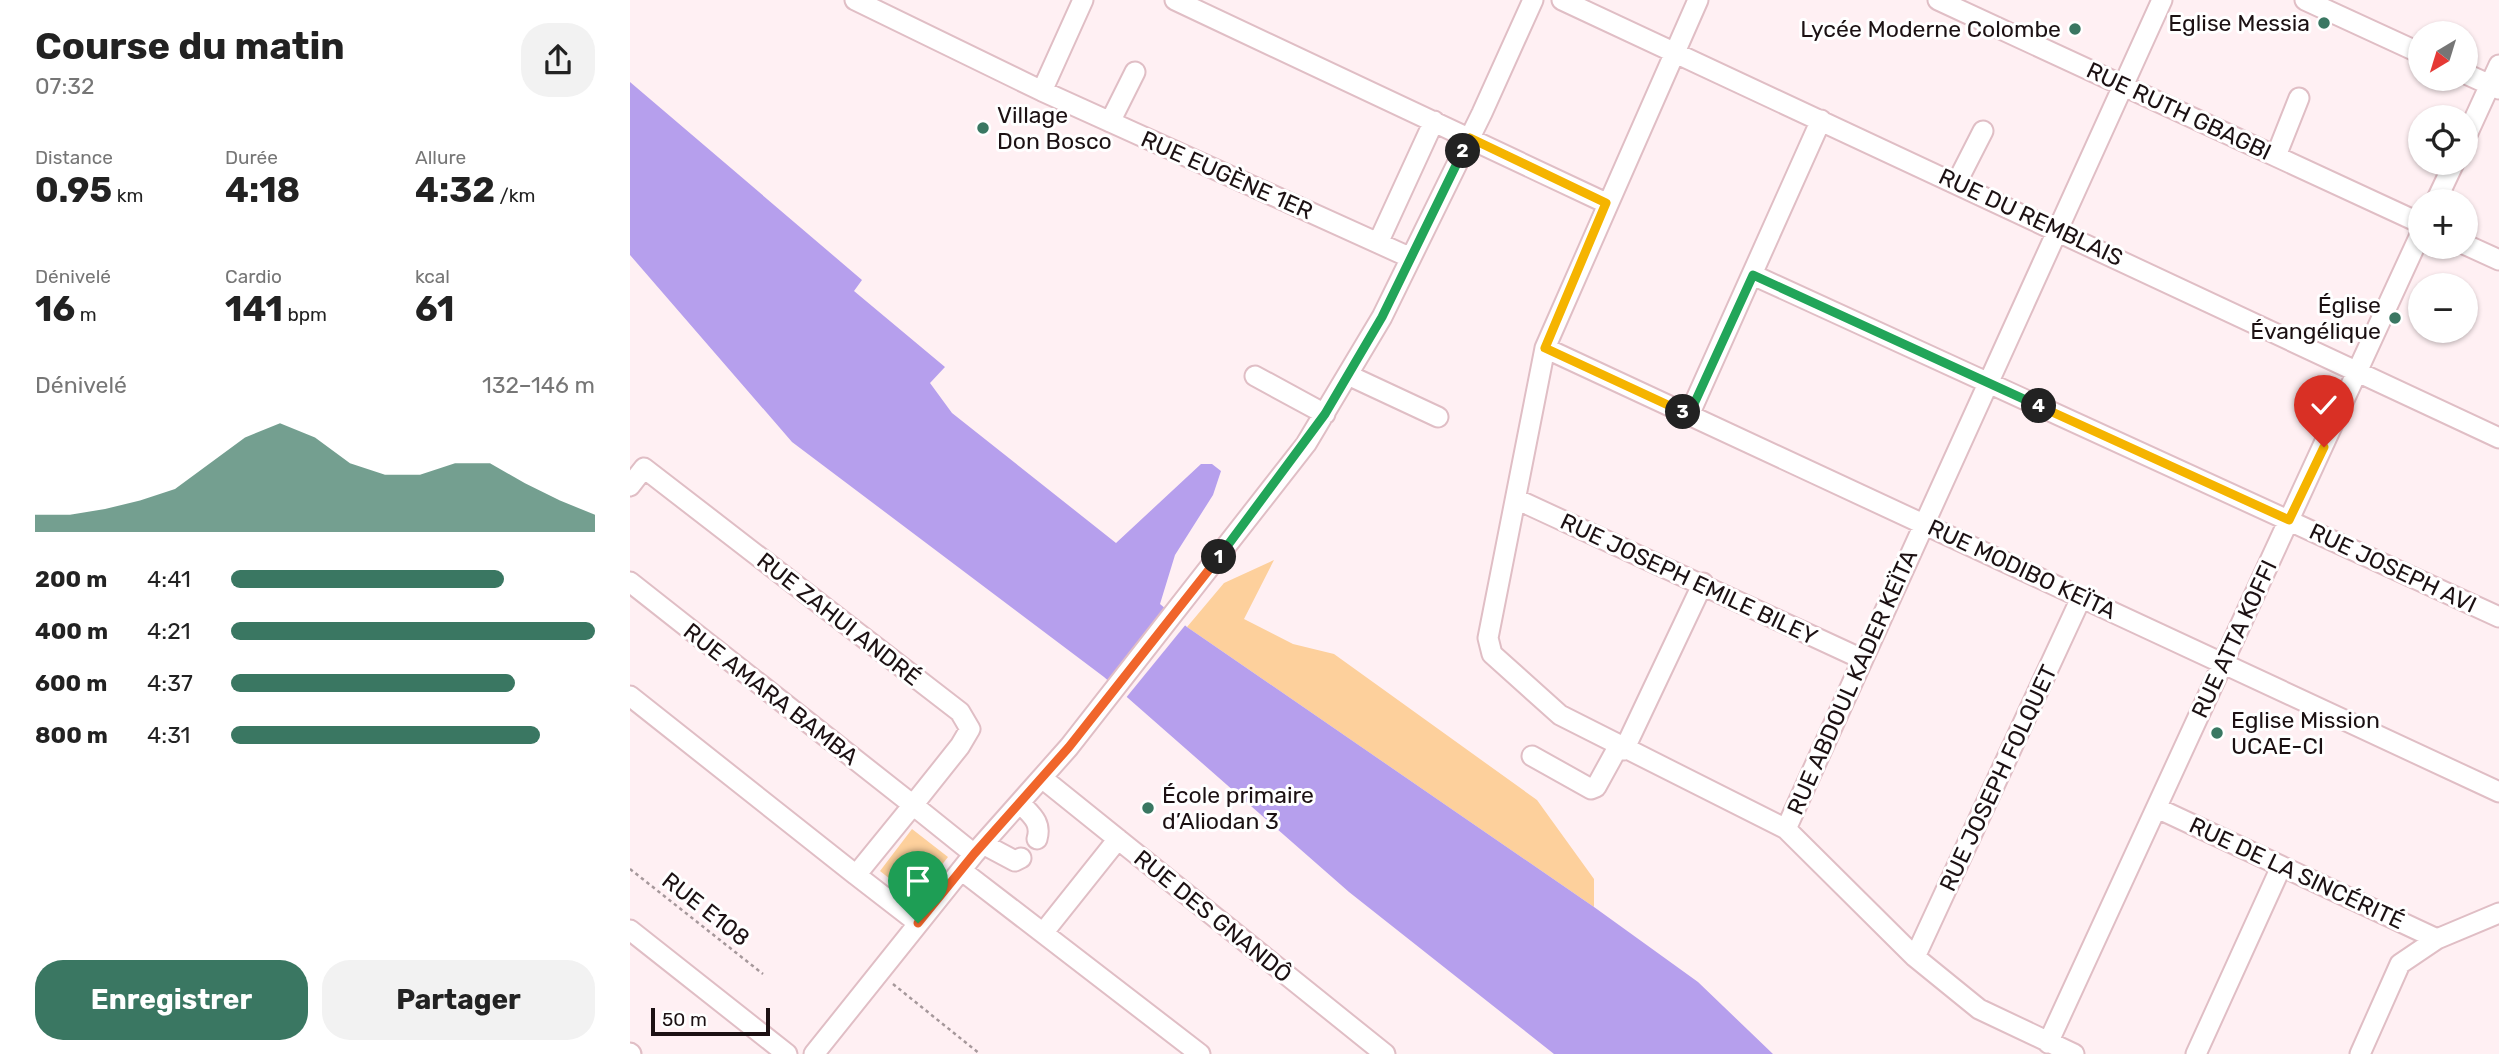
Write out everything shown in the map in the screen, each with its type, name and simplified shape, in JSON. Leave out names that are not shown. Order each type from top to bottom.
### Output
[{"type":"street","name":"RUE EUGÈNE 1ER","points":[[855,0],[1042,92],[1411,258]]},
{"type":"street","points":[[1042,92],[1083,0]]},
{"type":"street","points":[[1175,0],[1606,203]]},
{"type":"street","points":[[814,1054],[978,849],[1069,747],[1259,507],[1325,414],[1411,258],[1470,138],[1532,0]]},
{"type":"street","name":"RUE DU REMBLAIS","points":[[1562,0],[2499,438]]},
{"type":"street","points":[[1698,0],[1606,203],[1545,348],[1488,638],[1492,654],[1560,715],[1621,749],[1786,829],[1915,957],[1979,1009],[2074,1054]]},
{"type":"street","name":"RUE RUTH GBAGBI","points":[[1938,0],[2408,217]]},
{"type":"street","name":"RUE ABDOUL KADER KEÏTA","points":[[1786,829],[1986,382],[2162,0]]},
{"type":"street","points":[[2305,0],[2408,47]]},
{"type":"street","points":[[2478,116],[2494,87],[2499,65]]},
{"type":"street","points":[[1110,122],[1135,72]]},
{"type":"street","points":[[2478,80],[2494,87]]},
{"type":"street","points":[[2276,156],[2300,98]]},
{"type":"street","points":[[1689,415],[1821,120]]},
{"type":"street","points":[[1378,243],[1434,121]]},
{"type":"street","points":[[1957,183],[1983,131]]},
{"type":"street","points":[[2478,250],[2499,260]]},
{"type":"street","name":"RUE ATTA KOFFI","points":[[2048,1043],[2409,259]]},
{"type":"street","name":"RUE JOSEPH AVI","points":[[1753,275],[2499,617]]},
{"type":"street","name":"RUE MODIBO KEÏTA","points":[[1545,348],[2499,792]]},
{"type":"street","points":[[1348,375],[1438,417]]},
{"type":"street","points":[[1255,376],[1325,414]]},
{"type":"street","name":"RUE ZAHUI ANDRÉ","points":[[630,486],[644,468],[960,712],[970,729],[913,806]]},
{"type":"street","name":"RUE JOSEPH EMILE BILEY","points":[[1516,499],[1863,659]]},
{"type":"street","name":"RUE AMARA BAMBA","points":[[630,582],[913,806],[978,849],[1015,861],[1021,858]]},
{"type":"street","points":[[1532,756],[1591,789],[1596,787],[1621,749],[1703,583]]},
{"type":"street","name":"RUE JOSEPH FOLQUET","points":[[1915,957],[2081,598]]},
{"type":"street","points":[[630,696],[918,923]]},
{"type":"street","name":"RUE DES GNANDÔ","points":[[1042,778],[1385,1054]]},
{"type":"street","points":[[1020,803],[1037,821],[1040,830],[1037,839]]},
{"type":"street","points":[[856,875],[913,806]]},
{"type":"street","name":"RUE DE LA SINCÉRITÉ","points":[[2157,808],[2437,939]]},
{"type":"street","points":[[1043,933],[1118,839]]},
{"type":"street","points":[[2196,1054],[2281,867]]},
{"type":"street","points":[[961,870],[1200,1054]]},
{"type":"street","points":[[2360,1054],[2400,964],[2437,939],[2499,913]]},
{"type":"street","points":[[630,930],[787,1054]]},
{"type":"path","name":"RUE E108","points":[[630,869],[763,974]]},
{"type":"path","points":[[878,972],[980,1054]]},
{"type":"shaded area","points":[[630,82],[862,280],[854,291],[945,367],[930,383],[952,413],[1116,543],[1201,464],[1212,464],[1221,471],[1213,495],[1175,555],[1160,604],[1187,627],[1594,907],[1698,982],[1773,1054],[1554,1054],[1349,892],[1104,677],[792,442],[630,255]]},
{"type":"shaded area","points":[[1274,560],[1244,619],[1293,644],[1334,654],[1537,800],[1594,879],[1594,907],[1187,627],[1224,583]]},
{"type":"shaded area","points":[[912,829],[948,857],[915,899],[880,871]]},
{"type":"pier","points":[[1169,607],[1187,623],[1125,699],[1106,684]]},
{"type":"place","name":"Eglise Messia","points":[[2324,23]]},
{"type":"place","name":"Lycée Moderne Colombe","points":[[2075,29]]},
{"type":"place","name":"Village Don Bosco","points":[[983,128]]},
{"type":"place","name":"Église Évangélique","points":[[2395,318]]},
{"type":"place","name":"Eglise Mission UCAE-CI","points":[[2217,733]]},
{"type":"place","name":"École primaire d’Aliodan 3","points":[[1148,808]]},
{"type":"route","points":[[918,923],[974,854],[1069,747],[1306,444],[1382,317],[1470,138],[1606,203],[1545,348],[1689,415],[1753,275],[2289,520],[2324,447]]}]
